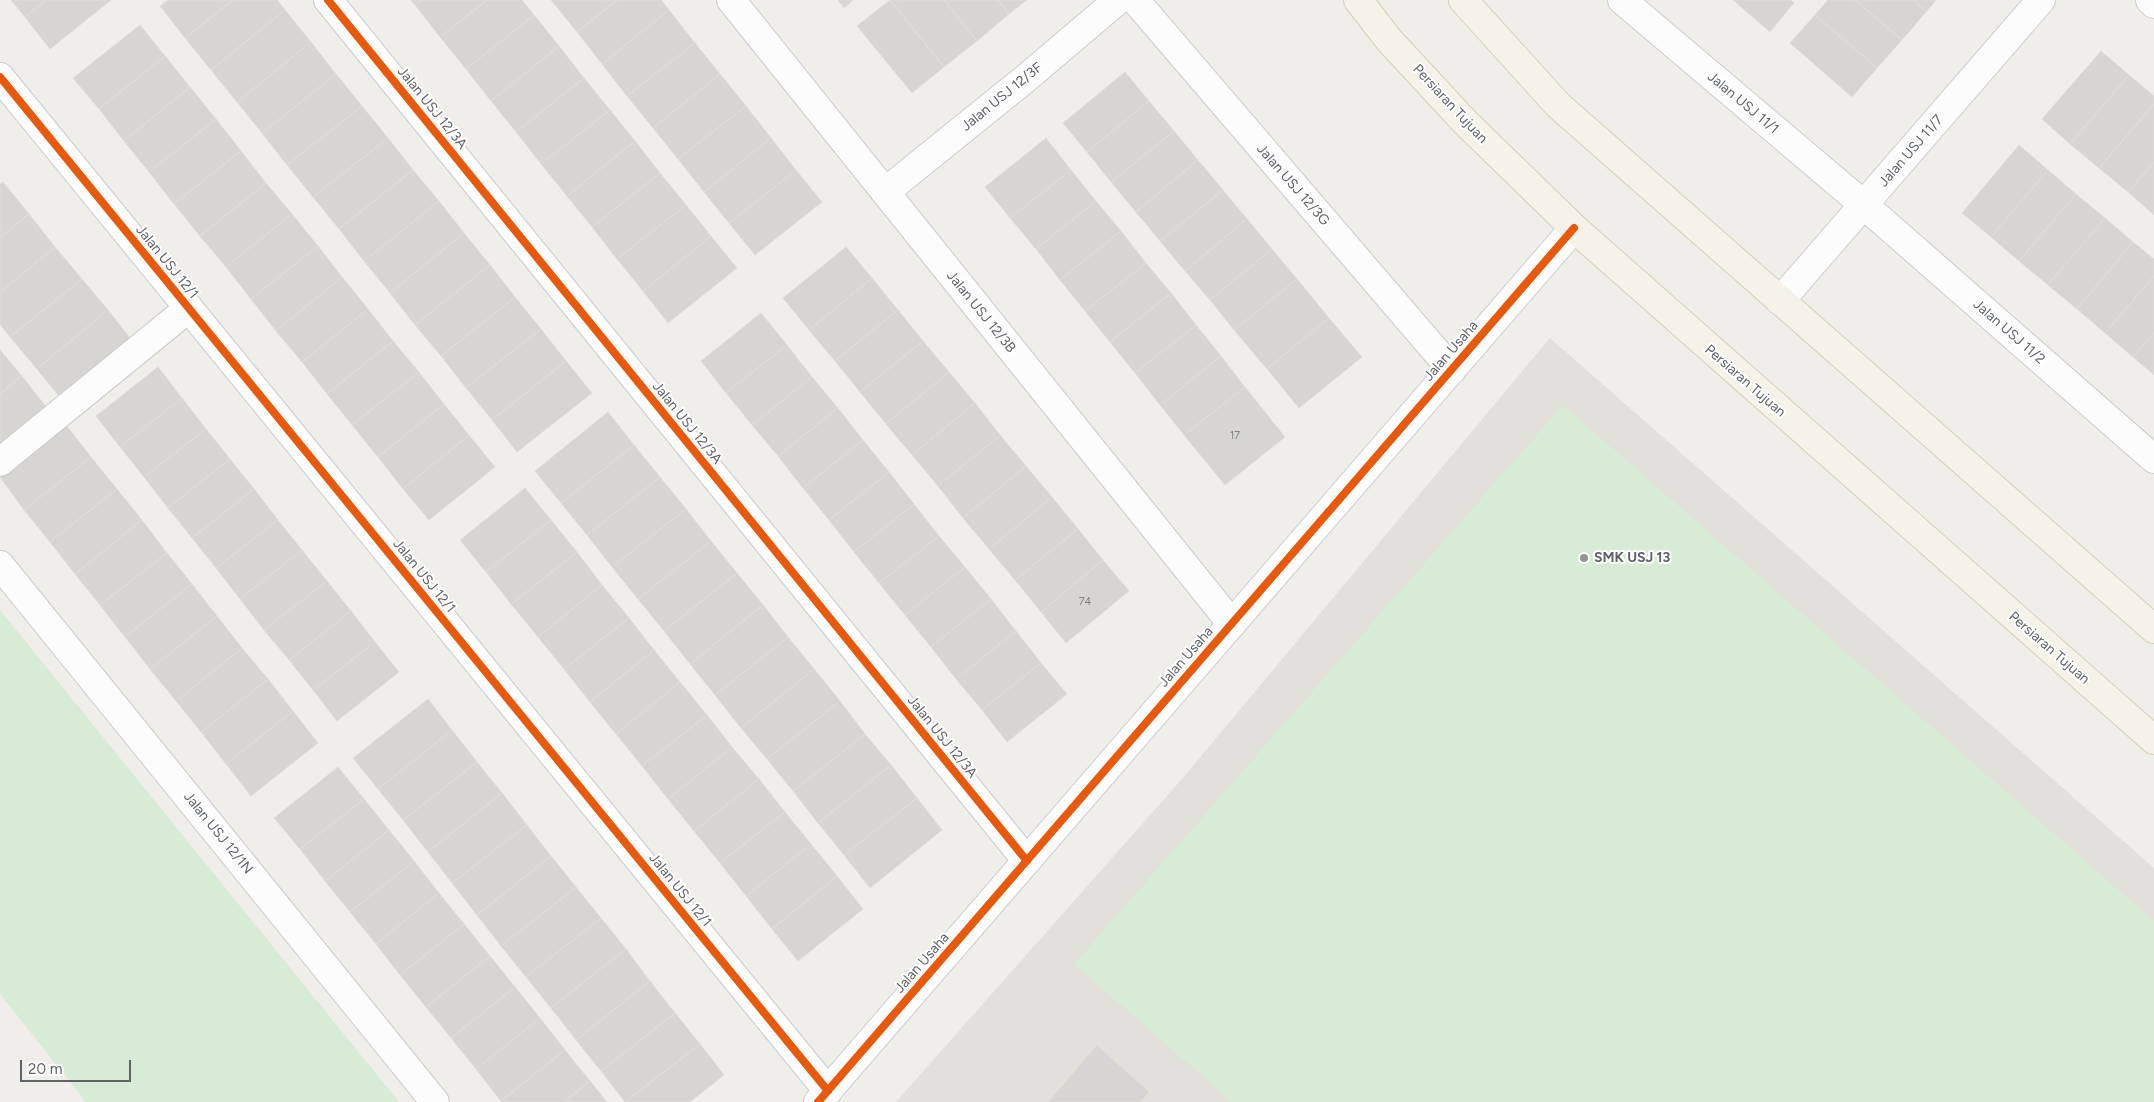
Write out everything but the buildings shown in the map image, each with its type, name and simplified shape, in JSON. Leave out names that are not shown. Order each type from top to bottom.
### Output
[{"type":"main road","name":"Persiaran Tujuan","points":[[1358,0],[1389,40],[1465,122],[1574,228],[2154,740]]},
{"type":"main road","points":[[1463,0],[1558,105],[2154,629]]},
{"type":"street","name":"Jalan USJ 12/3A","points":[[328,0],[1027,862]]},
{"type":"street","name":"Jalan USJ 12/3B","points":[[731,0],[1232,624]]},
{"type":"street","name":"Jalan USJ 12/3F","points":[[885,192],[1025,79],[1118,0]]},
{"type":"street","name":"Jalan USJ 12/3G","points":[[1135,0],[1452,370]]},
{"type":"street","name":"Jalan USJ 11/1","points":[[1622,0],[1864,205]]},
{"type":"street","name":"Jalan USJ 11/7","points":[[1780,301],[2041,0]]},
{"type":"street","points":[[2150,0],[2154,4]]},
{"type":"street","name":"Jalan USJ 12/1","points":[[0,77],[189,308],[823,1096]]},
{"type":"street","name":"Jalan USJ 11/2","points":[[1864,205],[2154,459]]},
{"type":"street","name":"Jalan Usaha","points":[[823,1096],[1574,228]]},
{"type":"street","points":[[0,462],[189,308]]},
{"type":"street","name":"Jalan USJ 12/1N","points":[[0,565],[435,1102]]},
{"type":"shaded area","name":"SMK USJ 13","points":[[1550,338],[2154,868],[2154,1102],[896,1102],[1182,779]]},
{"type":"green space","name":"SMK USJ 13","points":[[1563,405],[2154,921],[2154,1102],[1232,1102],[1074,964]]},
{"type":"green space","points":[[0,610],[399,1102],[86,1102],[0,994]]},
{"type":"cycle path","points":[[328,0],[1027,861]]},
{"type":"cycle path","points":[[0,77],[828,1091]]},
{"type":"cycle path","points":[[818,1102],[1574,228]]},
{"type":"place","name":"SMK USJ 13","points":[[1584,558]]}]
